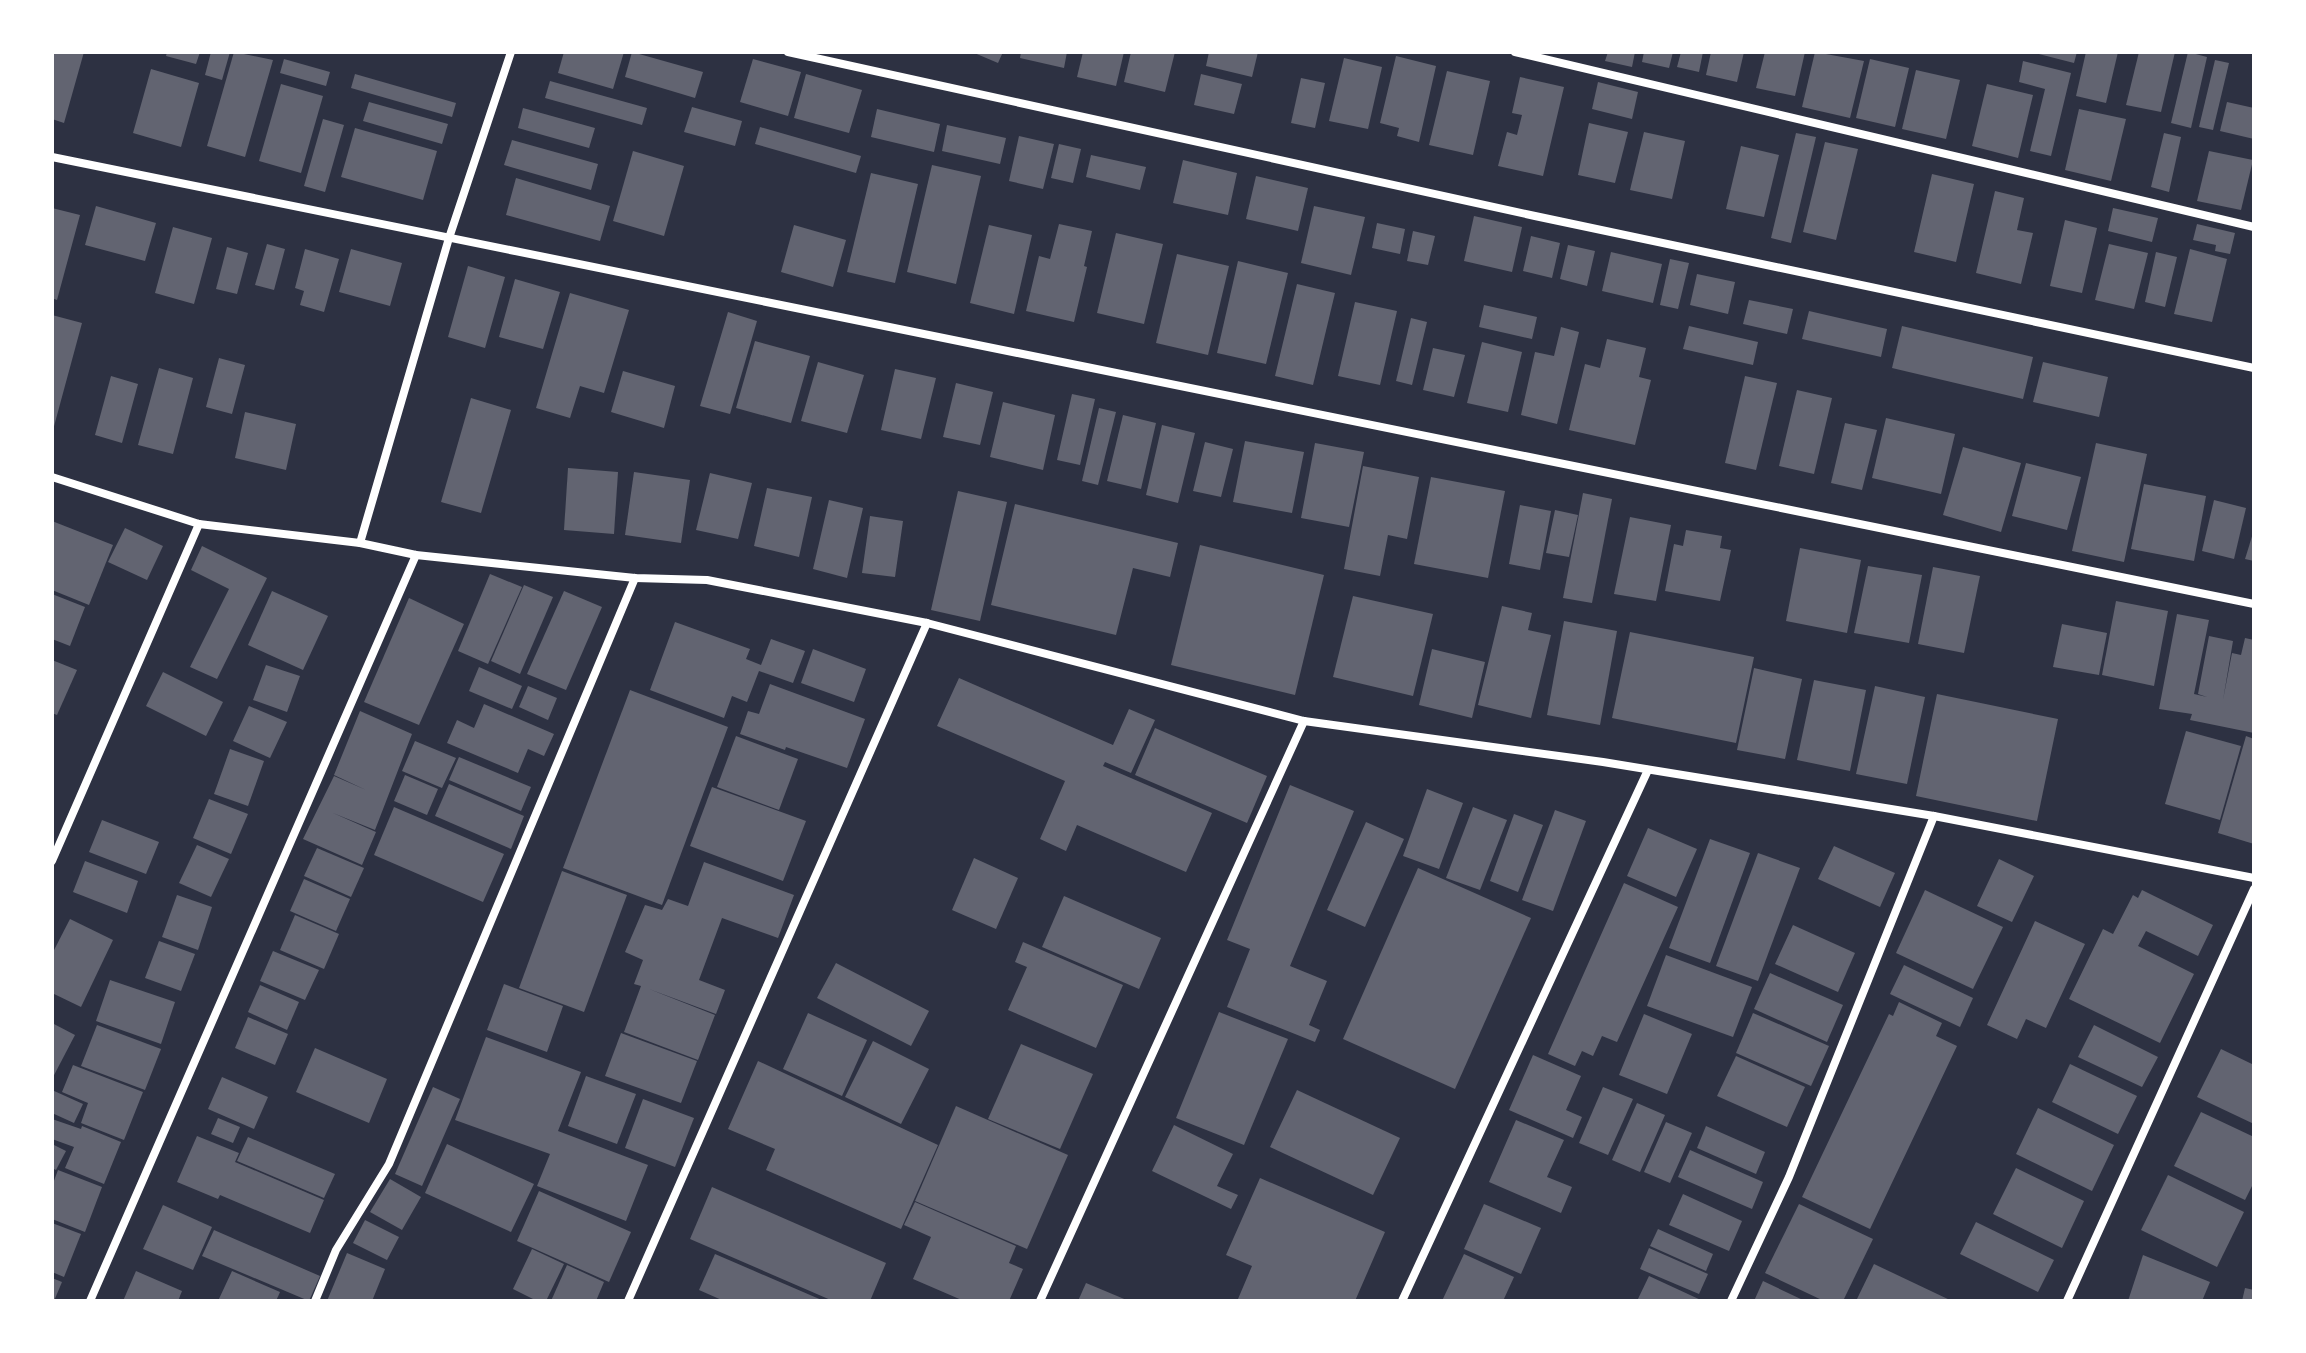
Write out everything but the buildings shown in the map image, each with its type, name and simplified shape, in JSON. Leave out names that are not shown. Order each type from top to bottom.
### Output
[{"type":"street","points":[[360,543],[449,238],[511,52]]},
{"type":"street","points":[[788,52],[1551,219],[2254,368]]},
{"type":"street","points":[[1515,52],[2254,227]]},
{"type":"street","points":[[52,157],[2254,604]]},
{"type":"street","points":[[52,477],[199,524],[360,543],[416,555],[635,578],[707,580],[927,623],[1304,721],[1648,770],[1934,816],[2254,878]]},
{"type":"street","points":[[52,861],[199,524]]},
{"type":"street","points":[[90,1301],[416,555]]},
{"type":"street","points":[[315,1301],[336,1250],[389,1164],[635,578]]},
{"type":"street","points":[[628,1301],[927,623]]},
{"type":"street","points":[[1040,1301],[1304,721]]},
{"type":"street","points":[[1402,1301],[1648,770]]},
{"type":"street","points":[[1731,1301],[1789,1177],[1934,816]]},
{"type":"street","points":[[2067,1301],[2254,889]]}]
